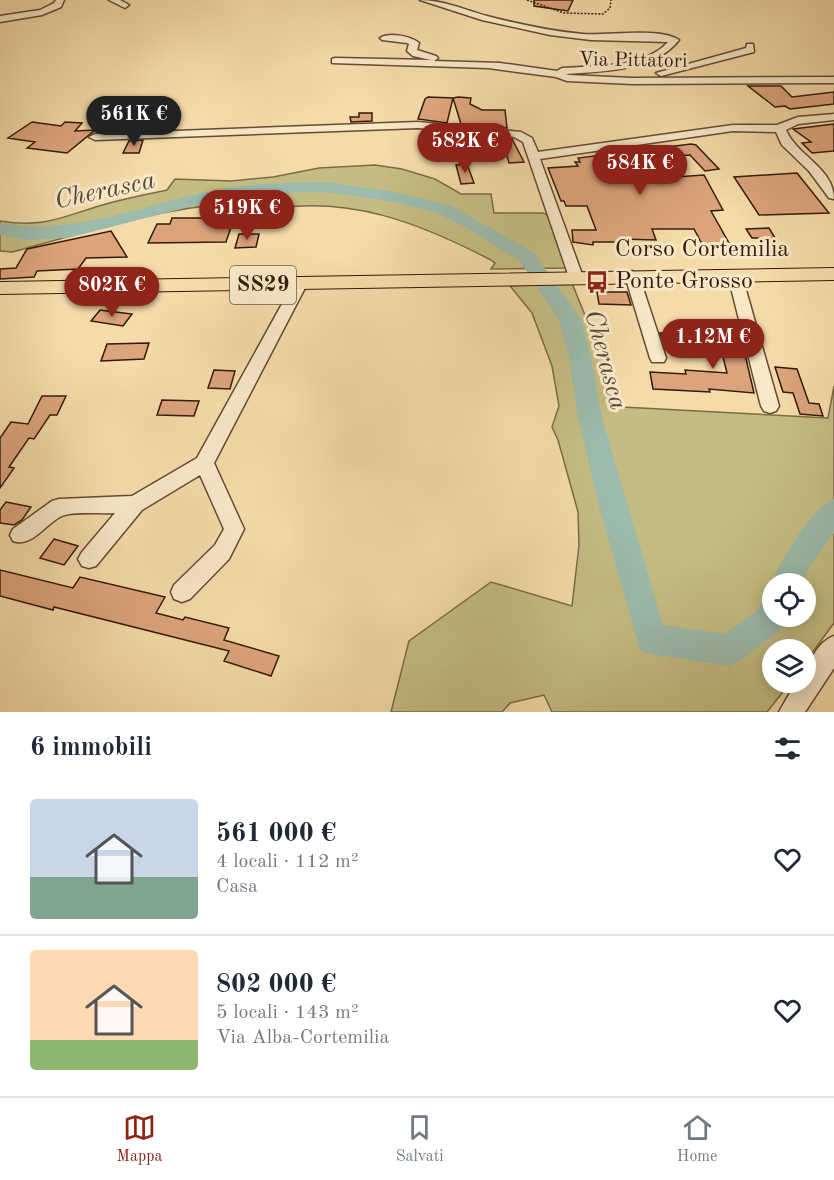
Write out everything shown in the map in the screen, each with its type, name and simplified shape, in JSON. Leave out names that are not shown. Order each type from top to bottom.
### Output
[{"type":"main road","name":"Corso Cortemilia","points":[[573,277],[834,274]]},
{"type":"main road","name":"SS29","points":[[0,288],[573,277]]},
{"type":"street","points":[[0,19],[42,12],[58,5],[60,0]]},
{"type":"street","points":[[112,0],[125,5]]},
{"type":"street","name":"Via Pittatori","points":[[424,0],[465,14],[569,35],[659,36],[674,40],[670,47],[657,55],[635,62],[562,71],[559,74],[567,78],[632,81],[834,80]]},
{"type":"street","points":[[385,38],[409,40],[414,42],[412,51],[416,54],[462,64]]},
{"type":"street","points":[[632,81],[636,77],[679,70],[751,50],[750,46]]},
{"type":"street","points":[[335,61],[364,64],[462,64],[559,74]]},
{"type":"street","points":[[834,111],[788,117],[782,122],[781,128],[786,143],[813,168],[834,195]]},
{"type":"street","points":[[533,156],[733,128],[781,128],[792,122],[834,117]]},
{"type":"street","points":[[95,137],[418,125],[517,134],[528,140],[573,277]]},
{"type":"street","points":[[632,276],[658,358]]},
{"type":"street","points":[[735,276],[770,406]]},
{"type":"street","points":[[89,559],[135,504],[204,463],[300,284]]},
{"type":"street","points":[[182,592],[222,552],[234,529],[204,463]]},
{"type":"street","points":[[20,535],[59,507],[135,504]]},
{"type":"street","points":[[791,712],[834,647]]},
{"type":"path","points":[[527,0],[564,13],[588,15],[603,14],[610,8],[611,0]]},
{"type":"shaded area","points":[[375,165],[402,169],[435,179],[461,194],[491,194],[494,213],[543,213],[550,216],[567,268],[491,269],[495,263],[489,259],[437,234],[384,216],[329,206],[260,209],[226,204],[199,207],[118,223],[12,252],[0,251],[0,221],[28,223],[51,221],[116,201],[167,190],[175,179],[231,181],[273,177],[319,168]]},
{"type":"shaded area","points":[[572,283],[622,407],[828,418],[834,386],[834,623],[816,647],[816,639],[762,639],[762,693],[782,693],[767,712],[552,712],[544,695],[510,703],[502,712],[391,712],[409,641],[491,582],[572,606],[579,545],[578,512],[558,440],[552,427],[559,406],[552,366],[532,313],[510,286]]},
{"type":"building","points":[[534,0],[573,0],[568,11],[534,6]]},
{"type":"building","points":[[748,86],[781,86],[792,97],[834,92],[834,104],[790,109],[785,106],[775,107]]},
{"type":"building","points":[[428,97],[453,98],[447,123],[418,119],[425,99]]},
{"type":"building","points":[[453,98],[471,98],[470,104],[482,110],[505,110],[507,128],[461,124]]},
{"type":"building","points":[[143,102],[161,102],[149,118],[152,118],[148,130],[135,130],[136,127],[132,128]]},
{"type":"building","points":[[359,113],[372,113],[372,121],[351,122],[350,117],[359,117]]},
{"type":"building","points":[[32,122],[61,126],[65,122],[82,123],[75,131],[95,130],[67,153],[27,148],[35,142],[8,138]]},
{"type":"building","points":[[834,124],[834,151],[812,153],[802,143],[811,142],[793,129]]},
{"type":"building","points":[[423,131],[445,133],[443,142],[421,142]]},
{"type":"building","points":[[465,135],[512,139],[524,162],[509,163],[504,146],[482,147],[484,153],[472,154]]},
{"type":"building","points":[[143,140],[139,153],[123,153],[129,141]]},
{"type":"building","points":[[696,145],[719,169],[705,171],[690,155],[663,157],[675,177],[704,175],[723,210],[711,211],[729,243],[702,244],[694,229],[652,229],[656,240],[621,239],[622,242],[593,242],[593,245],[573,242],[572,230],[596,230],[587,206],[566,206],[564,201],[561,201],[548,168],[578,166],[575,162],[580,162],[578,158]]},
{"type":"building","points":[[467,164],[474,183],[461,184],[456,165]]},
{"type":"building","points":[[797,173],[829,213],[759,215],[734,177]]},
{"type":"building","points":[[172,218],[234,218],[226,242],[148,243],[157,224],[170,224]]},
{"type":"building","points":[[769,228],[775,238],[752,238],[746,229]]},
{"type":"building","points":[[111,231],[127,257],[86,258],[78,269],[37,271],[34,277],[0,279],[0,269],[16,268],[27,249]]},
{"type":"building","points":[[239,234],[259,234],[256,247],[235,248]]},
{"type":"building","points":[[597,292],[627,292],[631,305],[599,304]]},
{"type":"building","points":[[100,310],[132,314],[123,326],[91,321]]},
{"type":"building","points":[[714,325],[734,325],[742,342],[754,393],[709,389],[710,392],[653,389],[650,372],[686,374],[685,370],[727,373],[721,349],[725,349]]},
{"type":"building","points":[[660,333],[690,333],[696,351],[666,350]]},
{"type":"building","points":[[149,343],[144,359],[101,361],[107,344]]},
{"type":"building","points":[[775,367],[797,369],[809,403],[819,404],[823,416],[800,414],[793,393],[783,392]]},
{"type":"building","points":[[214,370],[235,371],[230,389],[208,388]]},
{"type":"building","points":[[42,396],[66,396],[57,415],[50,415],[34,439],[29,438],[9,467],[14,468],[0,488],[0,438],[11,422],[28,424]]},
{"type":"building","points":[[162,400],[199,401],[194,416],[157,415]]},
{"type":"building","points":[[6,502],[31,507],[22,520],[14,525],[0,523],[0,510]]},
{"type":"building","points":[[54,539],[78,546],[64,565],[40,558]]},
{"type":"building","points":[[0,570],[73,588],[80,577],[165,597],[156,613],[183,620],[185,617],[229,628],[224,640],[279,656],[271,676],[224,661],[229,651],[54,607],[53,610],[0,596]]},
{"type":"waterway","name":"Cherasca","points":[[0,229],[26,234],[68,232],[216,195],[271,188],[325,187],[389,196],[444,209],[477,226],[527,257],[570,319],[580,357],[590,418],[651,639],[729,650],[762,625]]},
{"type":"waterway","name":"Cherasca","points":[[792,573],[799,558],[834,511]]},
{"type":"place","name":"Ponte Grosso","points":[[597,282]]}]
